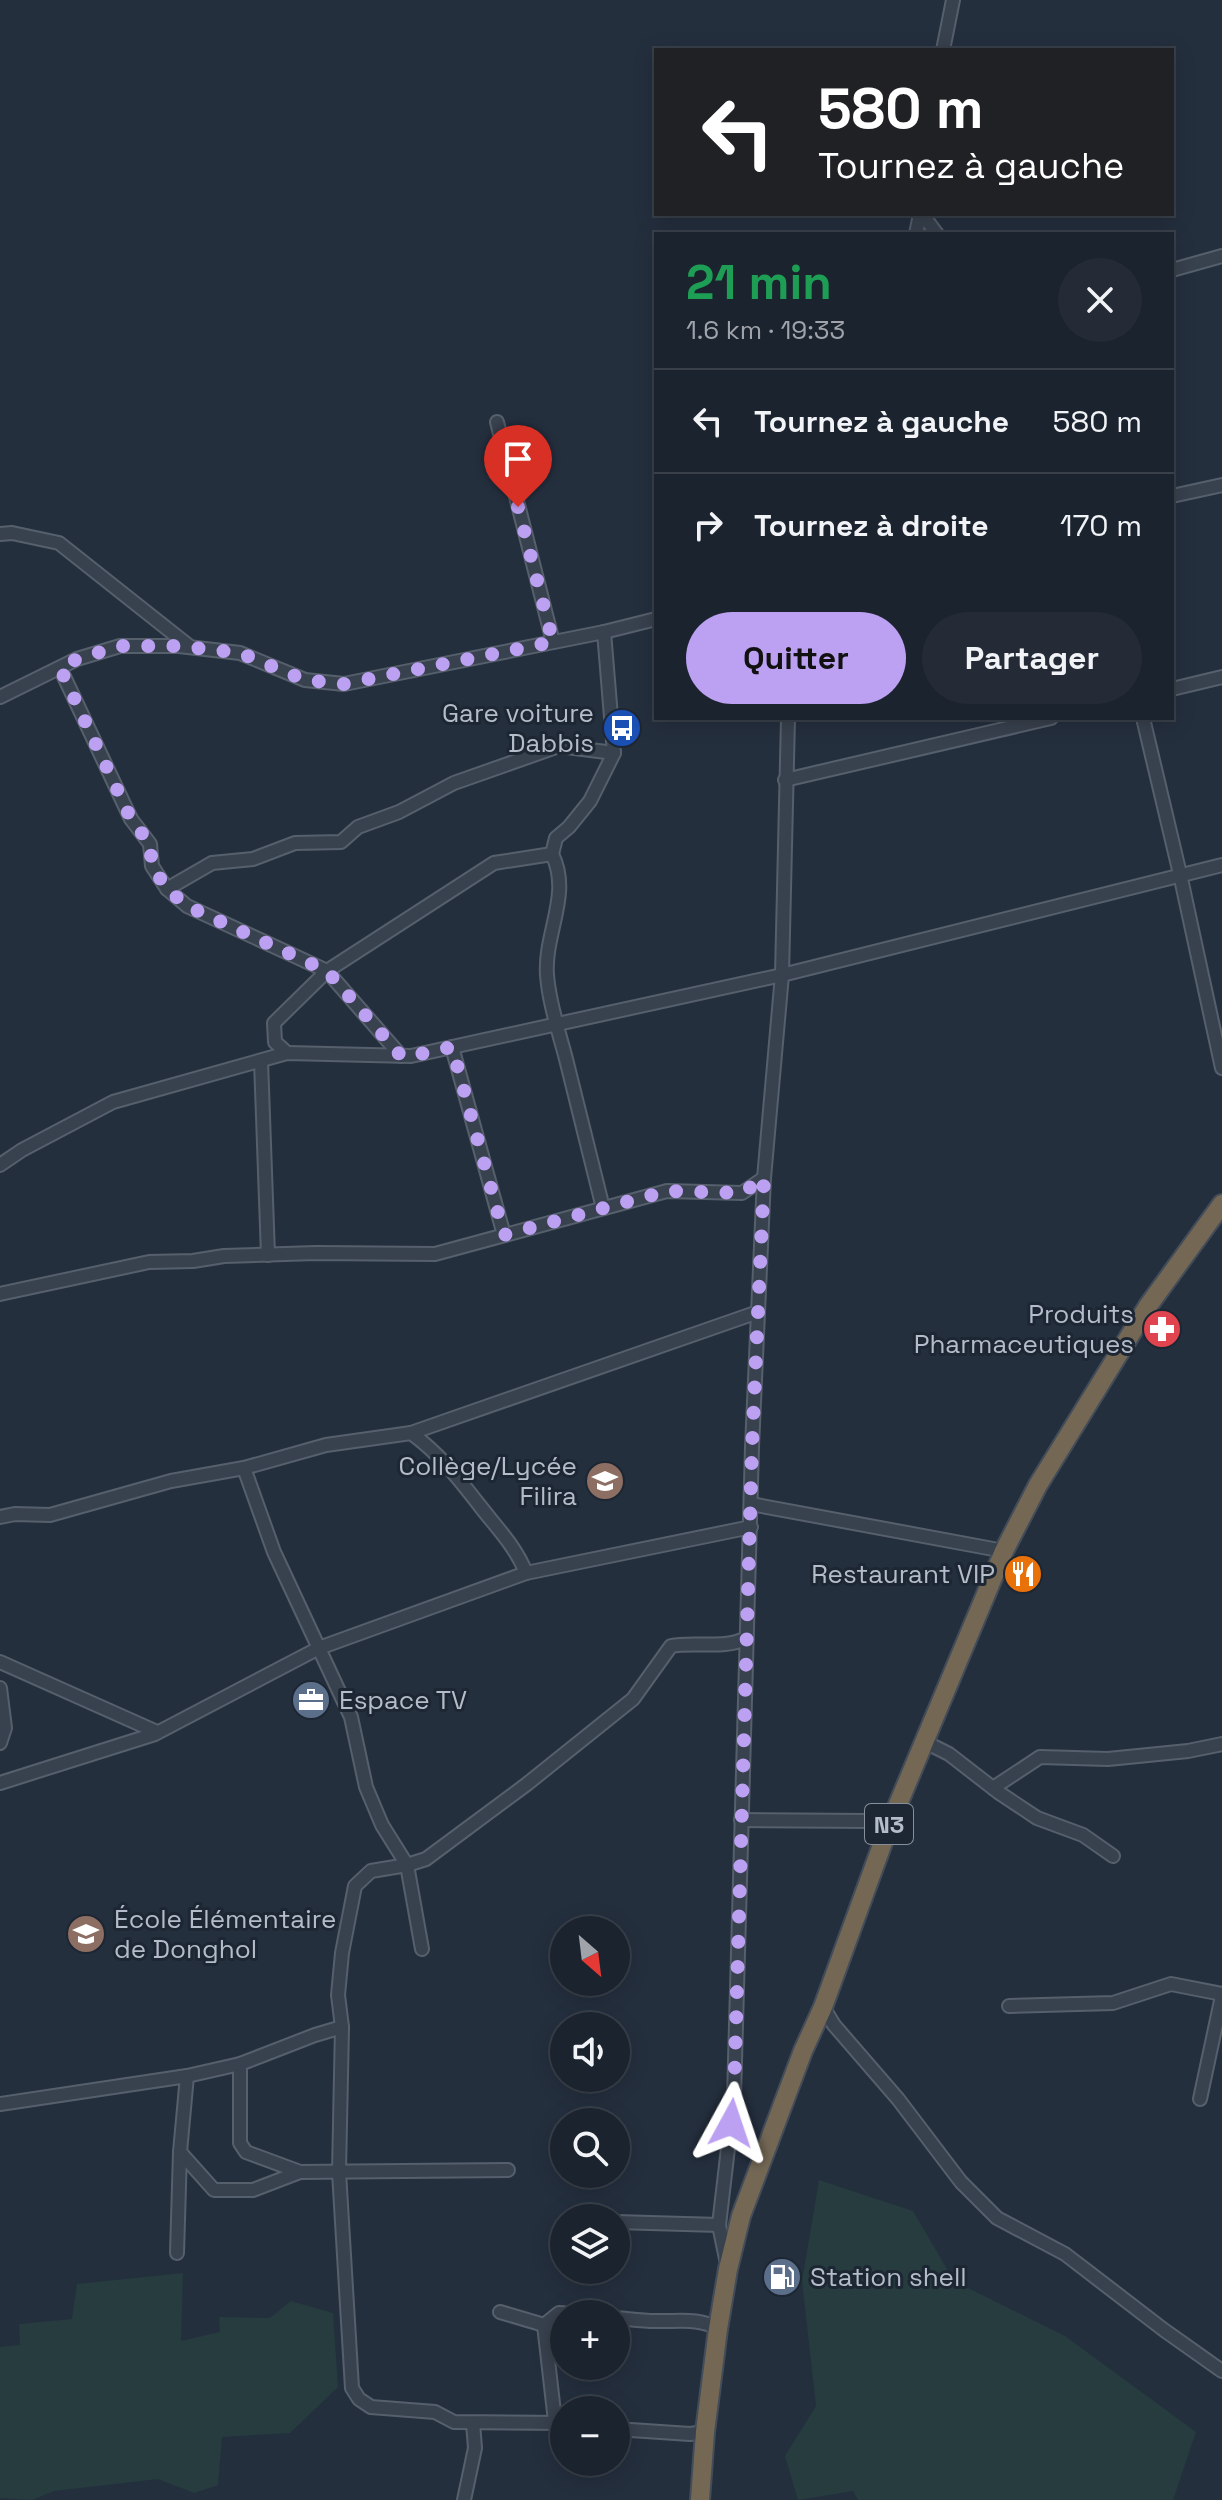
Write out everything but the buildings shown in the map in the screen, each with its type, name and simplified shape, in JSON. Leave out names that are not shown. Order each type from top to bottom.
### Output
[{"type":"highway","name":"N3","points":[[700,2500],[718,2329],[741,2216],[923,1741],[1004,1551],[1044,1474],[1148,1306],[1222,1204]]},
{"type":"street","points":[[943,48],[953,0]]},
{"type":"street","points":[[923,216],[935,232]]},
{"type":"street","points":[[1174,269],[1222,256]]},
{"type":"street","points":[[497,422],[553,642]]},
{"type":"street","points":[[1174,496],[1222,485]]},
{"type":"street","points":[[0,534],[12,533],[59,543],[192,648]]},
{"type":"street","points":[[0,697],[77,659],[120,646],[240,653],[305,680],[344,684],[654,620]]},
{"type":"street","points":[[603,1208],[547,974],[549,945],[558,909],[560,870],[552,854],[556,838],[590,801],[614,753],[604,632]]},
{"type":"street","points":[[60,668],[131,819],[150,844],[152,866],[167,889],[187,906],[327,971],[401,1056]]},
{"type":"street","points":[[1174,689],[1222,677]]},
{"type":"street","points":[[728,2269],[719,2225],[734,2097],[758,1312],[764,1178],[782,975],[788,720]]},
{"type":"street","points":[[785,780],[1042,720]]},
{"type":"street","points":[[1143,720],[1221,1061]]},
{"type":"street","points":[[167,889],[212,863],[253,859],[295,843],[341,842],[358,827],[399,812],[454,783],[559,746],[614,753]]},
{"type":"street","points":[[287,1053],[275,1042],[274,1023],[327,971],[494,863],[552,854]]},
{"type":"street","points":[[0,1165],[113,1102],[287,1053],[411,1056],[782,975],[1222,865]]},
{"type":"street","points":[[452,1047],[504,1235]]},
{"type":"street","points":[[261,1061],[268,1255]]},
{"type":"street","points":[[0,1294],[149,1262],[193,1261],[224,1256],[435,1254],[667,1191],[742,1193],[764,1178]]},
{"type":"street","points":[[0,1517],[50,1515],[171,1481],[244,1468],[326,1445],[411,1433],[758,1312]]},
{"type":"street","points":[[411,1433],[463,1482],[518,1553],[526,1573]]},
{"type":"street","points":[[244,1468],[274,1552],[351,1717],[366,1787],[382,1825],[407,1865],[422,1949]]},
{"type":"street","points":[[751,1504],[1004,1551]]},
{"type":"street","points":[[0,1783],[157,1732],[319,1648],[526,1573],[751,1527]]},
{"type":"street","points":[[550,2422],[454,2422],[435,2412],[371,2407],[359,2399],[352,2388],[339,2172],[342,2027],[338,1995],[342,1953],[355,1886],[371,1871],[426,1859],[527,1784],[633,1699],[671,1646],[737,1644],[746,1638]]},
{"type":"street","points":[[0,1662],[157,1732]]},
{"type":"street","points":[[0,1688],[5,1728],[0,1743]]},
{"type":"street","points":[[923,1741],[949,1754],[1037,1818],[1083,1835],[1113,1856]]},
{"type":"street","points":[[993,1788],[1040,1757],[1108,1759],[1188,1751],[1222,1744]]},
{"type":"street","points":[[741,1820],[868,1821],[889,1826]]},
{"type":"street","points":[[1009,2006],[1113,2003],[1171,1984],[1222,1995],[1200,2099]]},
{"type":"street","points":[[823,2007],[834,2025],[898,2099],[961,2182],[997,2218],[1065,2254],[1222,2371]]},
{"type":"street","points":[[0,2104],[187,2076],[240,2064],[342,2027]]},
{"type":"street","points":[[240,2064],[240,2143],[246,2152],[300,2172],[508,2170]]},
{"type":"street","points":[[177,2253],[180,2152],[187,2076]]},
{"type":"street","points":[[180,2152],[214,2190],[253,2190],[300,2172]]},
{"type":"street","points":[[630,2222],[719,2225]]},
{"type":"street","points":[[500,2312],[544,2325]]},
{"type":"street","points":[[630,2319],[696,2321],[718,2329]]},
{"type":"street","points":[[544,2325],[550,2320]]},
{"type":"street","points":[[544,2325],[556,2396]]},
{"type":"street","points":[[464,2500],[475,2448],[473,2423]]},
{"type":"street","points":[[630,2430],[690,2434],[705,2432]]},
{"type":"green space","points":[[819,2180],[913,2211],[954,2281],[1065,2336],[1196,2432],[1173,2500],[858,2500],[853,2491],[798,2500],[785,2456],[816,2406],[802,2281]]},
{"type":"green space","points":[[183,2273],[181,2341],[220,2332],[219,2317],[270,2318],[291,2301],[333,2313],[338,2387],[290,2433],[222,2437],[218,2485],[194,2493],[158,2479],[54,2491],[32,2500],[0,2498],[0,2347],[20,2345],[19,2324],[72,2319],[77,2284]]},
{"type":"place","name":"Gare voiture Dabbis","points":[[622,728]]},
{"type":"place","name":"Produits Pharmaceutiques","points":[[1162,1329]]},
{"type":"place","name":"Collège/Lycée Filira","points":[[605,1481]]},
{"type":"place","name":"Restaurant VIP","points":[[1023,1574]]},
{"type":"place","name":"Espace TV","points":[[311,1700]]},
{"type":"place","name":"École Élémentaire de Donghol","points":[[86,1934]]},
{"type":"place","name":"Station shell","points":[[782,2277]]},
{"type":"route","points":[[518,507],[553,642],[344,684],[305,680],[240,653],[179,646],[120,646],[77,659],[60,668],[131,819],[150,844],[152,866],[167,889],[187,906],[327,971],[401,1056],[452,1047],[504,1235],[667,1191],[742,1193],[764,1178],[752,1447],[731,2123]]}]
